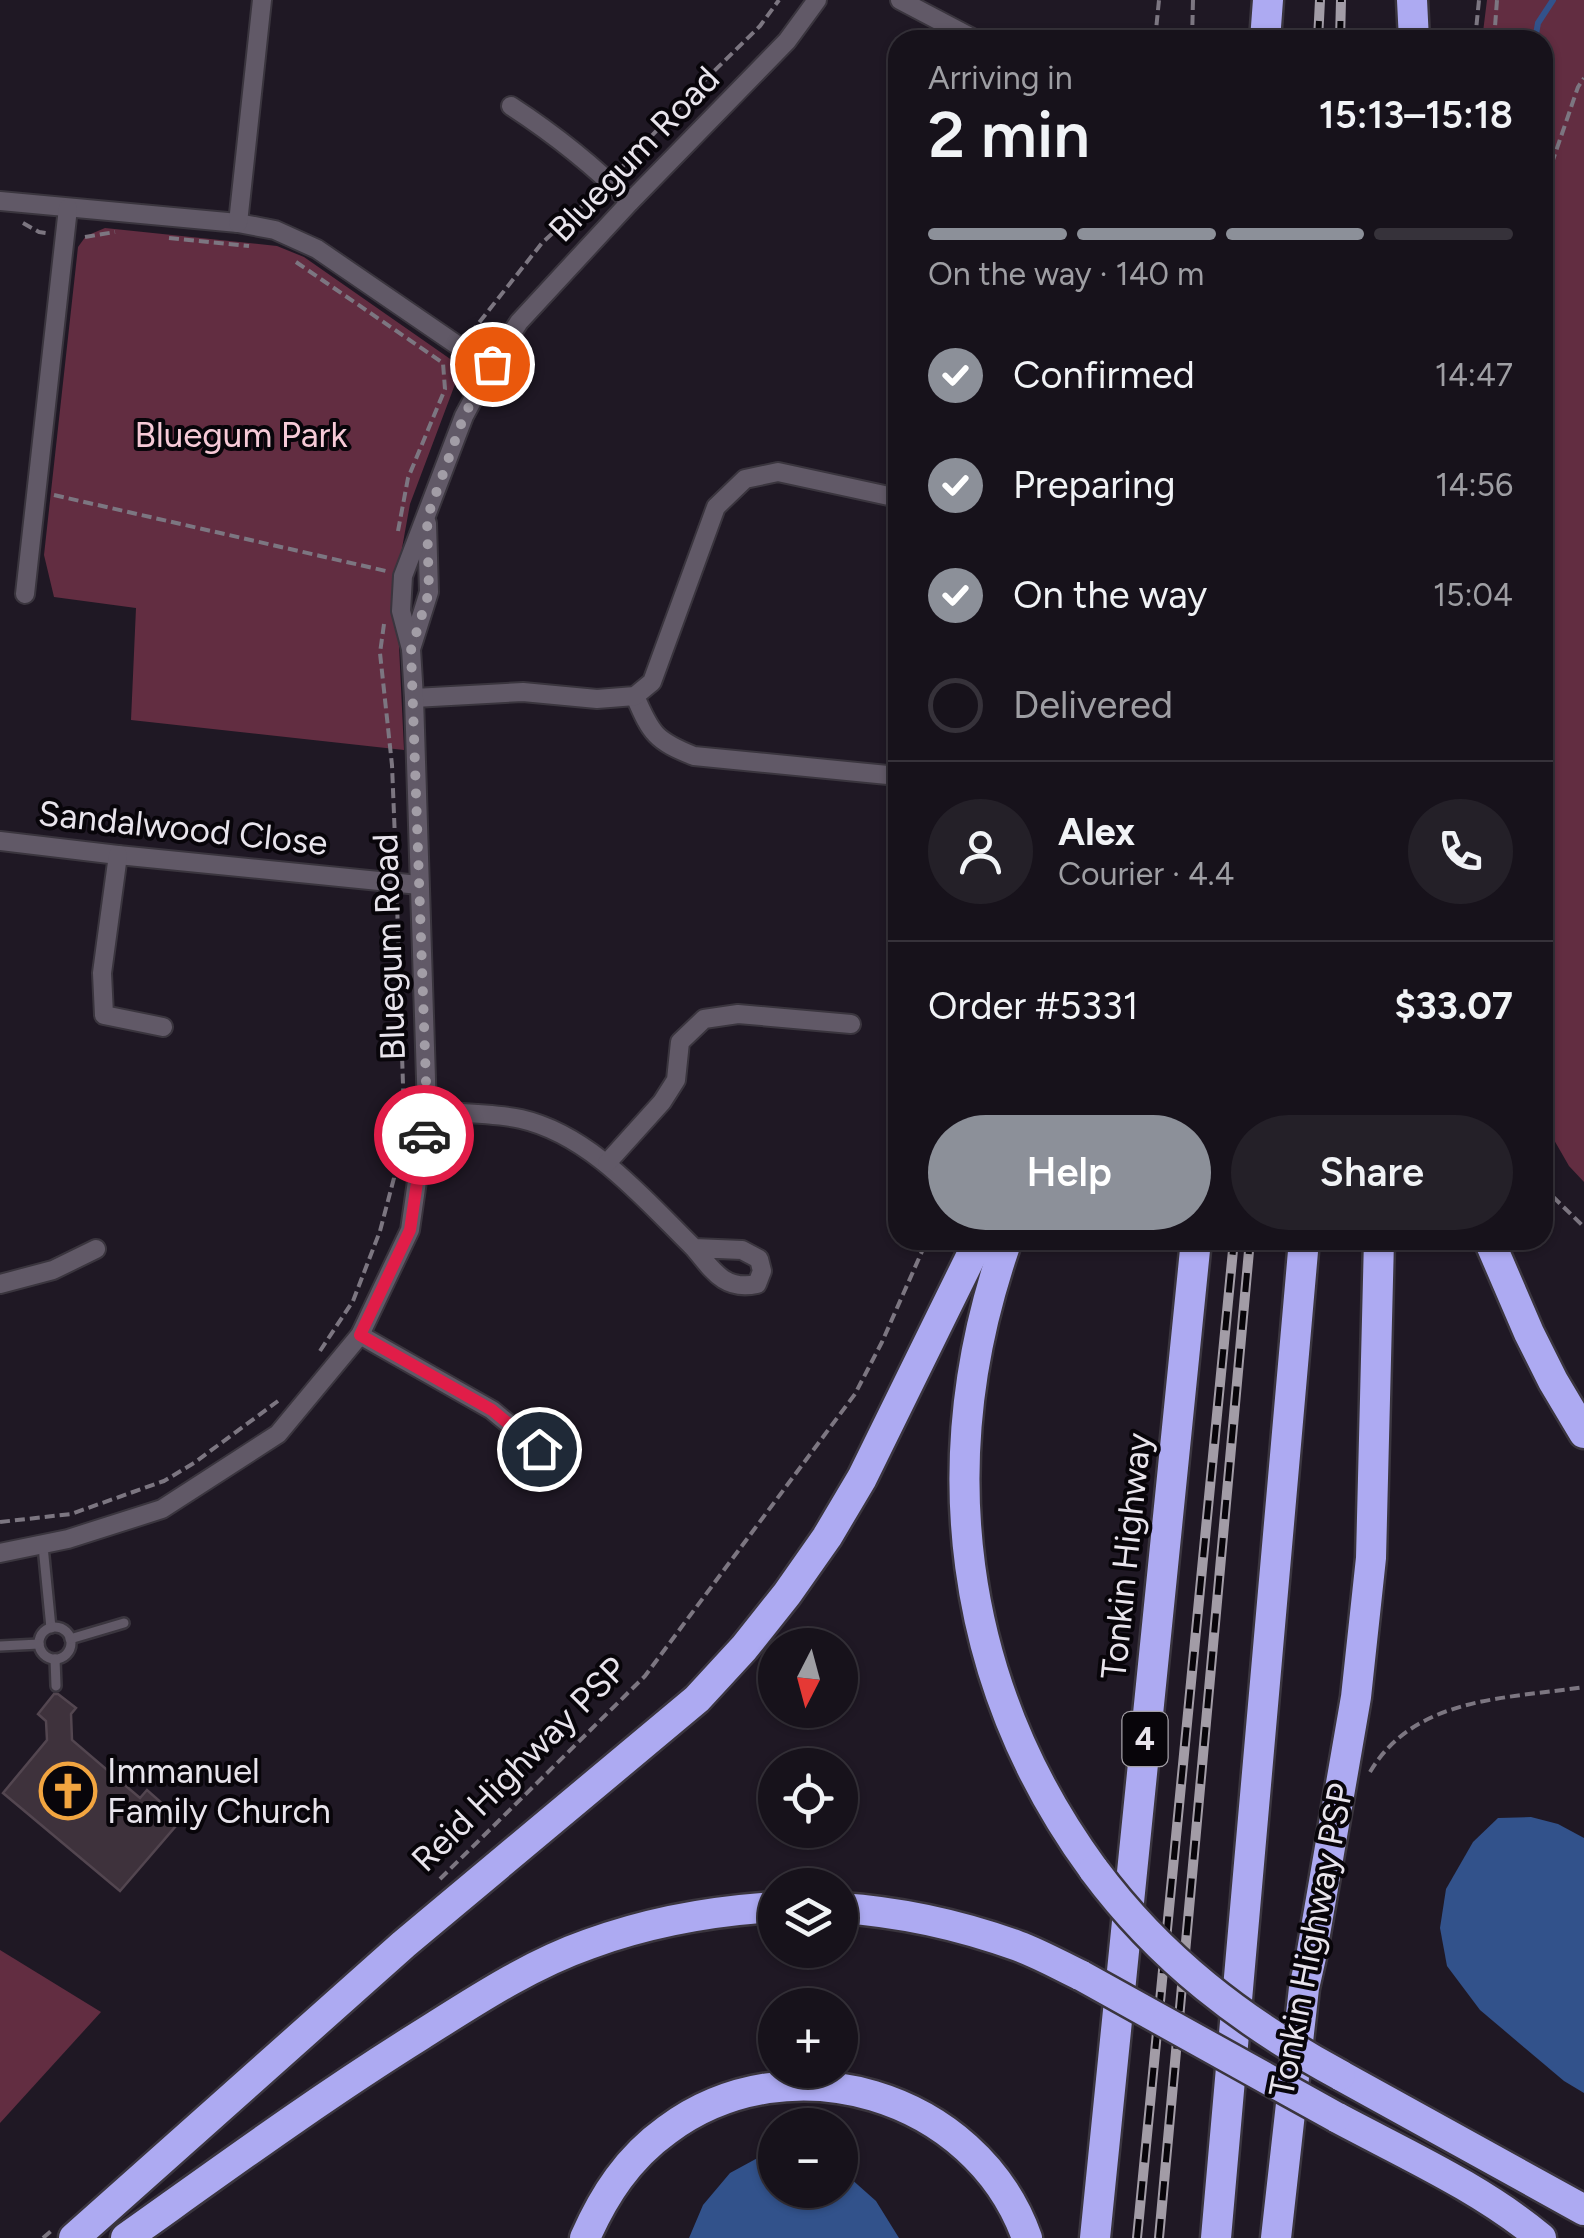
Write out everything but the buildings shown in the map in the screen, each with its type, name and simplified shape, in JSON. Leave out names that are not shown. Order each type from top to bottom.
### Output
[{"type":"highway","points":[[1266,30],[1268,0]]},
{"type":"highway","points":[[1287,0],[1287,30]]},
{"type":"highway","points":[[1393,30],[1394,0]]},
{"type":"highway","points":[[1412,0],[1414,30]]},
{"type":"highway","points":[[66,2232],[697,1698],[744,1648],[827,1537],[862,1478],[974,1250]]},
{"type":"highway","points":[[1004,1250],[987,1300],[966,1412],[965,1526],[972,1583],[1000,1693],[1046,1798],[1094,1870],[1148,1935],[1234,2010],[1340,2076],[1584,2210]]},
{"type":"highway","name":"Tonkin Highway","points":[[1095,2238],[1195,1250]]},
{"type":"highway","points":[[1216,2238],[1303,1250]]},
{"type":"highway","points":[[1276,2238],[1304,1988],[1356,1697],[1372,1558],[1379,1250]]},
{"type":"highway","points":[[1493,1250],[1545,1365],[1584,1433]]},
{"type":"highway","points":[[126,2238],[359,2074],[520,1975],[587,1944],[658,1923],[758,1909]]},
{"type":"highway","points":[[858,1909],[950,1924],[1020,1947],[1082,1976],[1459,2183],[1541,2238]]},
{"type":"highway","points":[[585,2238],[618,2178],[668,2128],[730,2096],[799,2084],[834,2085],[868,2092],[932,2120],[986,2166],[1006,2194],[1026,2238]]},
{"type":"street","points":[[238,223],[262,0]]},
{"type":"street","name":"Bluegum Road","points":[[0,1554],[68,1539],[162,1509],[278,1434],[360,1335],[410,1230],[427,1111],[414,698],[411,650],[401,611],[403,576],[464,416],[519,322],[786,42],[816,0]]},
{"type":"street","points":[[900,0],[957,30]]},
{"type":"street","points":[[512,106],[551,132],[630,202]]},
{"type":"street","points":[[0,200],[276,230],[317,249],[460,347],[492,364]]},
{"type":"street","points":[[26,594],[68,208]]},
{"type":"street","points":[[414,698],[523,692],[597,699],[635,696],[652,682],[716,507],[745,480],[778,472],[888,496]]},
{"type":"street","name":"Bluegum Road","points":[[411,650],[429,592],[427,518]]},
{"type":"street","points":[[635,696],[648,726],[666,745],[694,756],[888,775]]},
{"type":"street","name":"Sandalwood Close","points":[[0,841],[419,884]]},
{"type":"street","points":[[118,855],[102,973],[104,1015],[164,1027]]},
{"type":"street","points":[[607,1163],[662,1102],[676,1080],[680,1042],[704,1019],[738,1014],[851,1024]]},
{"type":"street","points":[[427,1111],[521,1118],[570,1138],[607,1163],[694,1248]]},
{"type":"street","points":[[0,1284],[53,1270],[96,1249]]},
{"type":"street","points":[[360,1335],[492,1410],[539,1449]]},
{"type":"lane","points":[[42,1543],[51,1628]]},
{"type":"lane","points":[[70,1639],[124,1622]]},
{"type":"lane","points":[[51,1628],[65,1630],[70,1639],[67,1653],[55,1659],[43,1654],[39,1644],[42,1633],[51,1628]]},
{"type":"lane","points":[[0,1646],[39,1644]]},
{"type":"lane","points":[[55,1659],[56,1686]]},
{"type":"path","points":[[1155,30],[1159,0]]},
{"type":"path","points":[[1192,30],[1193,0]]},
{"type":"path","points":[[1476,30],[1478,0]]},
{"type":"path","points":[[1495,30],[1498,0]]},
{"type":"path","points":[[1553,160],[1584,78]]},
{"type":"path","points":[[11,221],[22,222],[39,232],[65,236],[130,234]]},
{"type":"path","points":[[164,237],[251,246]]},
{"type":"path","points":[[286,256],[444,363],[445,389],[408,478],[398,534]]},
{"type":"path","points":[[36,490],[391,572]]},
{"type":"path","points":[[312,1364],[353,1301],[380,1232],[404,1115],[392,765],[380,653],[384,620]]},
{"type":"path","points":[[1553,1197],[1584,1227]]},
{"type":"path","name":"Reid Highway PSP","points":[[428,1890],[646,1676],[855,1394],[923,1250]]},
{"type":"path","points":[[0,1522],[71,1514],[164,1481],[278,1402]]},
{"type":"path","name":"Tonkin Highway PSP","points":[[1366,1779],[1377,1759],[1400,1736],[1436,1713],[1466,1704],[1584,1687]]},
{"type":"path","points":[[43,2238],[66,2232]]},
{"type":"green space","points":[[1487,0],[1584,0],[1584,1182],[1569,1166],[1553,1138],[1553,30],[1483,30]]},
{"type":"green space","name":"Bluegum Park","points":[[105,228],[277,246],[304,257],[456,363],[460,371],[410,504],[393,598],[398,625],[404,750],[131,720],[136,608],[54,597],[44,555],[78,247],[86,236]]},
{"type":"green space","points":[[0,1950],[101,2012],[0,2123]]},
{"type":"water","points":[[1531,1817],[1558,1824],[1584,1838],[1584,2093],[1564,2081],[1480,2010],[1447,1966],[1440,1928],[1446,1889],[1473,1842],[1498,1818]]},
{"type":"water","points":[[758,2158],[758,2208],[858,2208],[858,2185],[876,2201],[899,2238],[689,2238],[703,2205],[730,2173]]},
{"type":"waterway","points":[[1537,30],[1553,0]]},
{"type":"railway","points":[[1318,30],[1320,0]]},
{"type":"railway","points":[[1340,30],[1341,0]]},
{"type":"railway","points":[[1137,2238],[1233,1250]]},
{"type":"railway","points":[[1159,2238],[1249,1250]]},
{"type":"way so far","points":[[424,1135],[427,1111],[411,650],[429,592],[427,518],[464,416],[492,364]]},
{"type":"place","name":"Immanuel Family Church","points":[[68,1791]]},
{"type":"route","points":[[424,1135],[410,1230],[360,1335],[492,1410],[539,1449]]}]
